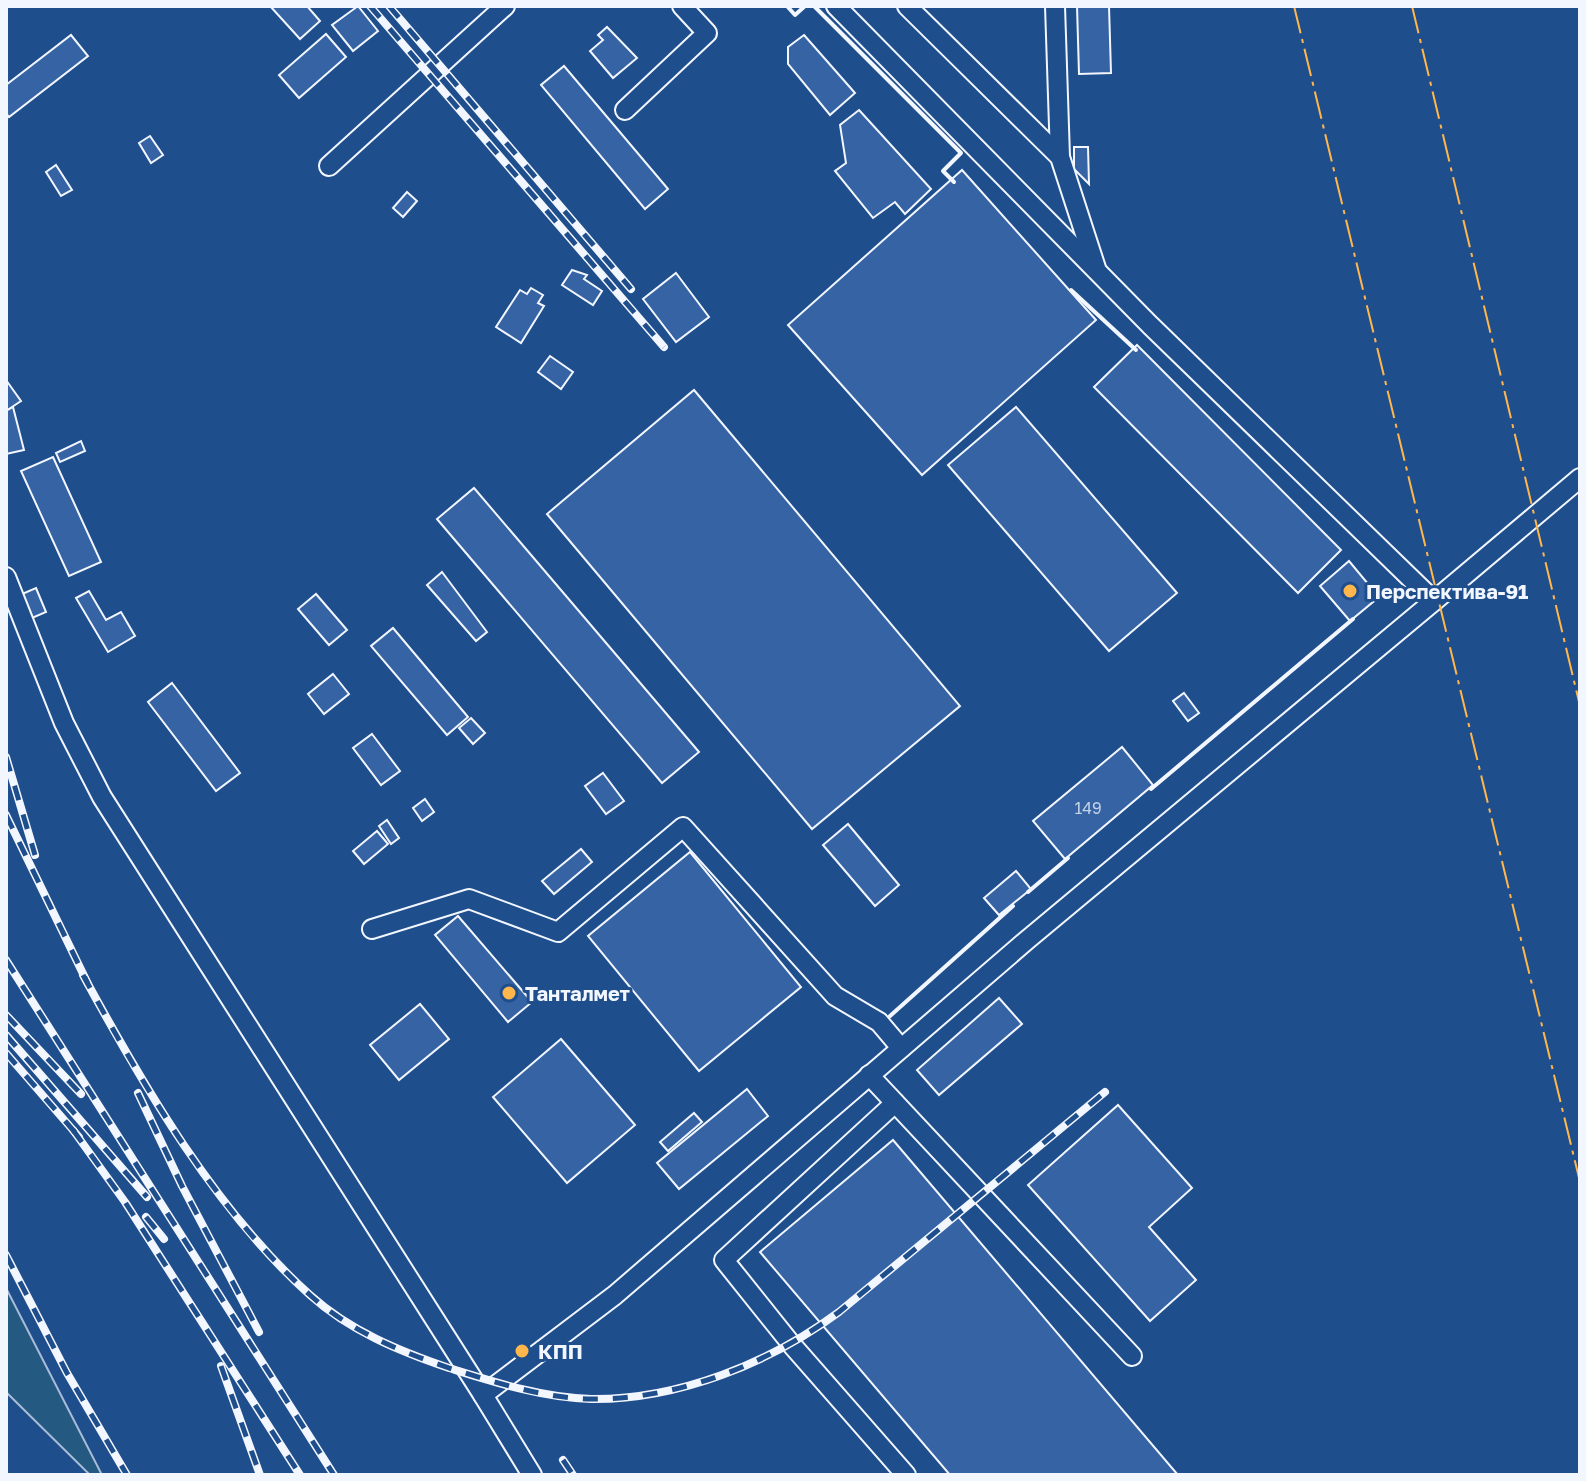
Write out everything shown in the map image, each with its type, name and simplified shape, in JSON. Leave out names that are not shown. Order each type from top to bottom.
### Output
[{"type":"street","points":[[329,166],[505,6]]},
{"type":"street","points":[[625,110],[707,33],[682,6]]},
{"type":"street","points":[[836,6],[1097,271],[1434,601]]},
{"type":"street","points":[[907,6],[1060,157]]},
{"type":"street","points":[[1055,6],[1060,157],[1097,271]]},
{"type":"street","points":[[483,1395],[615,1295],[869,1075],[1580,478]]},
{"type":"street","points":[[6,577],[64,723],[102,797],[532,1475]]},
{"type":"street","points":[[372,929],[469,899],[558,932],[683,827],[835,996],[879,1022],[901,1048]]},
{"type":"street","points":[[869,1075],[1132,1356]]},
{"type":"street","points":[[895,1103],[724,1260],[792,1345],[906,1475]]},
{"type":"shaded area","points":[[6,1288],[102,1475],[90,1475],[6,1392]]},
{"type":"building","points":[[270,6],[307,6],[320,21],[300,39]]},
{"type":"building","points":[[358,6],[378,31],[353,51],[332,25]]},
{"type":"building","points":[[1077,6],[1109,6],[1111,73],[1079,74]]},
{"type":"building","points":[[607,27],[637,58],[613,78],[590,51],[603,40],[598,35]]},
{"type":"building","points":[[326,34],[346,57],[299,98],[279,75]]},
{"type":"building","points":[[71,35],[88,56],[9,117],[6,113],[6,85]]},
{"type":"building","points":[[804,35],[855,93],[830,115],[788,64],[788,47]]},
{"type":"building","points":[[564,66],[668,189],[645,209],[541,85]]},
{"type":"building","points":[[859,110],[931,189],[905,214],[895,202],[873,218],[835,171],[846,163],[840,125]]},
{"type":"building","points":[[150,136],[163,155],[151,163],[139,143]]},
{"type":"building","points":[[1074,147],[1088,147],[1089,184],[1074,169]]},
{"type":"building","points":[[56,165],[72,190],[61,196],[46,172]]},
{"type":"building","points":[[962,170],[1096,320],[922,475],[788,325]]},
{"type":"building","points":[[407,192],[417,201],[403,217],[393,208]]},
{"type":"building","points":[[572,270],[587,275],[584,279],[602,291],[593,305],[562,285]]},
{"type":"building","points":[[676,273],[709,317],[676,342],[643,299]]},
{"type":"building","points":[[531,288],[543,295],[538,303],[544,306],[521,343],[496,327],[520,290],[527,294]]},
{"type":"building","points":[[1137,345],[1341,550],[1298,593],[1094,387]]},
{"type":"building","points":[[550,356],[573,372],[561,389],[538,372]]},
{"type":"building","points":[[6,380],[21,401],[6,411]]},
{"type":"building","points":[[694,390],[960,706],[812,829],[547,514]]},
{"type":"building","points":[[13,407],[24,450],[6,454],[6,411]]},
{"type":"building","points":[[1016,407],[1177,593],[1109,651],[948,465]]},
{"type":"building","points":[[81,441],[85,451],[60,462],[56,453]]},
{"type":"building","points":[[53,457],[101,562],[69,576],[21,471]]},
{"type":"building","points":[[474,488],[699,752],[662,783],[437,519]]},
{"type":"building","name":"Перспектива-91","points":[[1349,561],[1379,597],[1350,621],[1320,586]]},
{"type":"building","points":[[442,572],[487,632],[476,641],[427,585]]},
{"type":"building","points":[[36,588],[46,612],[32,618],[22,594]]},
{"type":"building","points":[[89,591],[106,620],[121,612],[135,636],[108,652],[76,598]]},
{"type":"building","points":[[316,594],[347,630],[329,645],[298,609]]},
{"type":"building","points":[[393,628],[468,717],[447,735],[371,646]]},
{"type":"building","points":[[333,674],[349,694],[324,714],[308,694]]},
{"type":"building","points":[[172,683],[240,773],[216,791],[148,702]]},
{"type":"building","points":[[1184,693],[1199,713],[1188,721],[1173,701]]},
{"type":"building","points":[[471,718],[485,733],[473,744],[459,728]]},
{"type":"building","points":[[372,734],[400,771],[381,785],[353,748]]},
{"type":"building","points":[[1122,747],[1153,785],[1065,859],[1033,821]]},
{"type":"building","points":[[603,773],[624,801],[606,814],[585,786]]},
{"type":"building","points":[[425,799],[434,812],[422,821],[413,808]]},
{"type":"building","points":[[387,820],[399,838],[391,844],[379,826]]},
{"type":"building","points":[[848,824],[899,885],[875,906],[823,845]]},
{"type":"building","points":[[377,831],[388,844],[364,864],[353,851]]},
{"type":"building","points":[[581,849],[592,862],[554,894],[542,881]]},
{"type":"building","points":[[690,852],[801,987],[699,1071],[588,936]]},
{"type":"building","points":[[1016,871],[1031,889],[999,915],[984,898]]},
{"type":"building","points":[[458,916],[532,1002],[508,1022],[435,935]]},
{"type":"building","points":[[999,998],[1022,1024],[939,1095],[917,1070]]},
{"type":"building","points":[[420,1004],[449,1039],[399,1080],[370,1045]]},
{"type":"building","points":[[561,1039],[635,1125],[567,1183],[493,1097]]},
{"type":"building","points":[[747,1089],[768,1116],[679,1189],[657,1163]]},
{"type":"building","points":[[1118,1105],[1192,1188],[1149,1227],[1196,1280],[1150,1321],[1028,1185]]},
{"type":"building","points":[[694,1113],[702,1122],[668,1151],[660,1142]]},
{"type":"building","points":[[893,1140],[1178,1475],[950,1475],[760,1252]]},
{"type":"railway","points":[[370,6],[664,347]]},
{"type":"railway","points":[[389,6],[631,289]]},
{"type":"railway","points":[[6,757],[35,855]]},
{"type":"railway","points":[[6,815],[88,984]]},
{"type":"railway","points":[[6,960],[334,1475]]},
{"type":"railway","points":[[83,975],[156,1102],[212,1185],[275,1261],[325,1308],[376,1339],[449,1368],[501,1384],[573,1398],[624,1398],[690,1385],[722,1375],[783,1347],[839,1312],[1105,1092]]},
{"type":"railway","points":[[6,1015],[81,1094]]},
{"type":"railway","points":[[6,1035],[147,1197]]},
{"type":"railway","points":[[6,1053],[79,1137]]},
{"type":"railway","points":[[138,1093],[182,1186],[259,1332]]},
{"type":"railway","points":[[73,1130],[125,1202],[300,1475]]},
{"type":"railway","points":[[146,1217],[164,1239]]},
{"type":"railway","points":[[6,1255],[67,1373],[127,1475]]},
{"type":"railway","points":[[221,1366],[260,1475]]},
{"type":"railway","points":[[563,1460],[573,1475]]},
{"type":"wall","points":[[787,6],[795,15],[805,6]]},
{"type":"wall","points":[[814,6],[961,153],[943,171],[954,182]]},
{"type":"wall","points":[[1071,290],[1136,350]]},
{"type":"wall","points":[[1151,789],[1353,619]]},
{"type":"wall","points":[[1028,892],[1068,858]]},
{"type":"wall","points":[[890,1016],[1013,906]]},
{"type":"power","points":[[1294,6],[1580,1182]]},
{"type":"power","points":[[1412,6],[1580,706]]},
{"type":"place","name":"Перспектива-91","points":[[1350,591]]},
{"type":"place","name":"Танталмет","points":[[509,993]]},
{"type":"place","name":"КПП","points":[[522,1351]]}]
